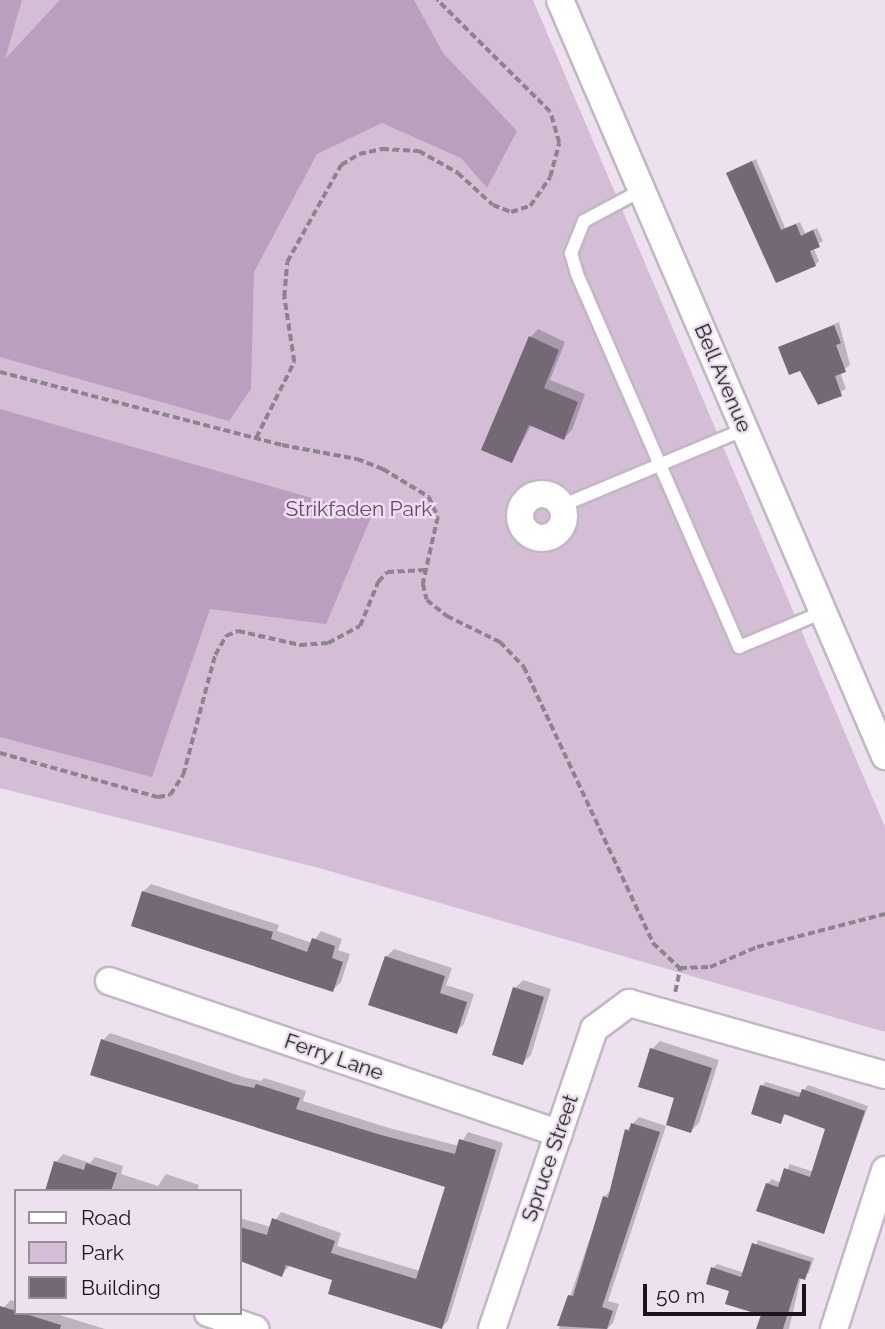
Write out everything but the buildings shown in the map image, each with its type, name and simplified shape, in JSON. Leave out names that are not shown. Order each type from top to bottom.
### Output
[{"type":"street","name":"Bell Avenue","points":[[560,0],[885,756]]},
{"type":"street","name":"Ferry Lane","points":[[109,981],[559,1133]]},
{"type":"street","name":"Spruce Street","points":[[492,1329],[594,1029],[629,1003],[885,1075]]},
{"type":"street","points":[[834,1329],[885,1170]]},
{"type":"street","points":[[214,1315],[255,1329]]},
{"type":"lane","points":[[642,190],[584,221],[571,253],[660,464],[739,647],[823,612]]},
{"type":"lane","points":[[561,506],[744,429]]},
{"type":"path","points":[[256,438],[295,362],[284,297],[287,262],[341,165],[359,154],[382,149],[419,151],[458,173],[493,205],[511,212],[530,206],[550,177],[559,143],[550,112],[437,0]]},
{"type":"path","points":[[0,372],[256,438],[358,460],[391,473],[429,497],[437,527],[425,570],[427,600],[500,642],[524,667],[641,919],[667,959],[680,968],[710,967],[757,947],[885,914]]},
{"type":"path","points":[[0,753],[158,797],[170,794],[183,775],[215,655],[226,636],[238,631],[300,645],[328,643],[359,626],[378,582],[387,572],[425,570]]},
{"type":"green space","name":"Strikfaden Park","points":[[0,0],[533,0],[885,827],[885,1032],[319,868],[0,788]]},
{"type":"shaded area","points":[[0,0],[22,0],[5,59],[60,0],[414,0],[443,53],[517,131],[487,188],[461,158],[382,123],[317,154],[254,272],[251,389],[229,421],[0,357]]},
{"type":"shaded area","points":[[0,409],[372,515],[326,624],[210,609],[152,777],[0,737]]}]
